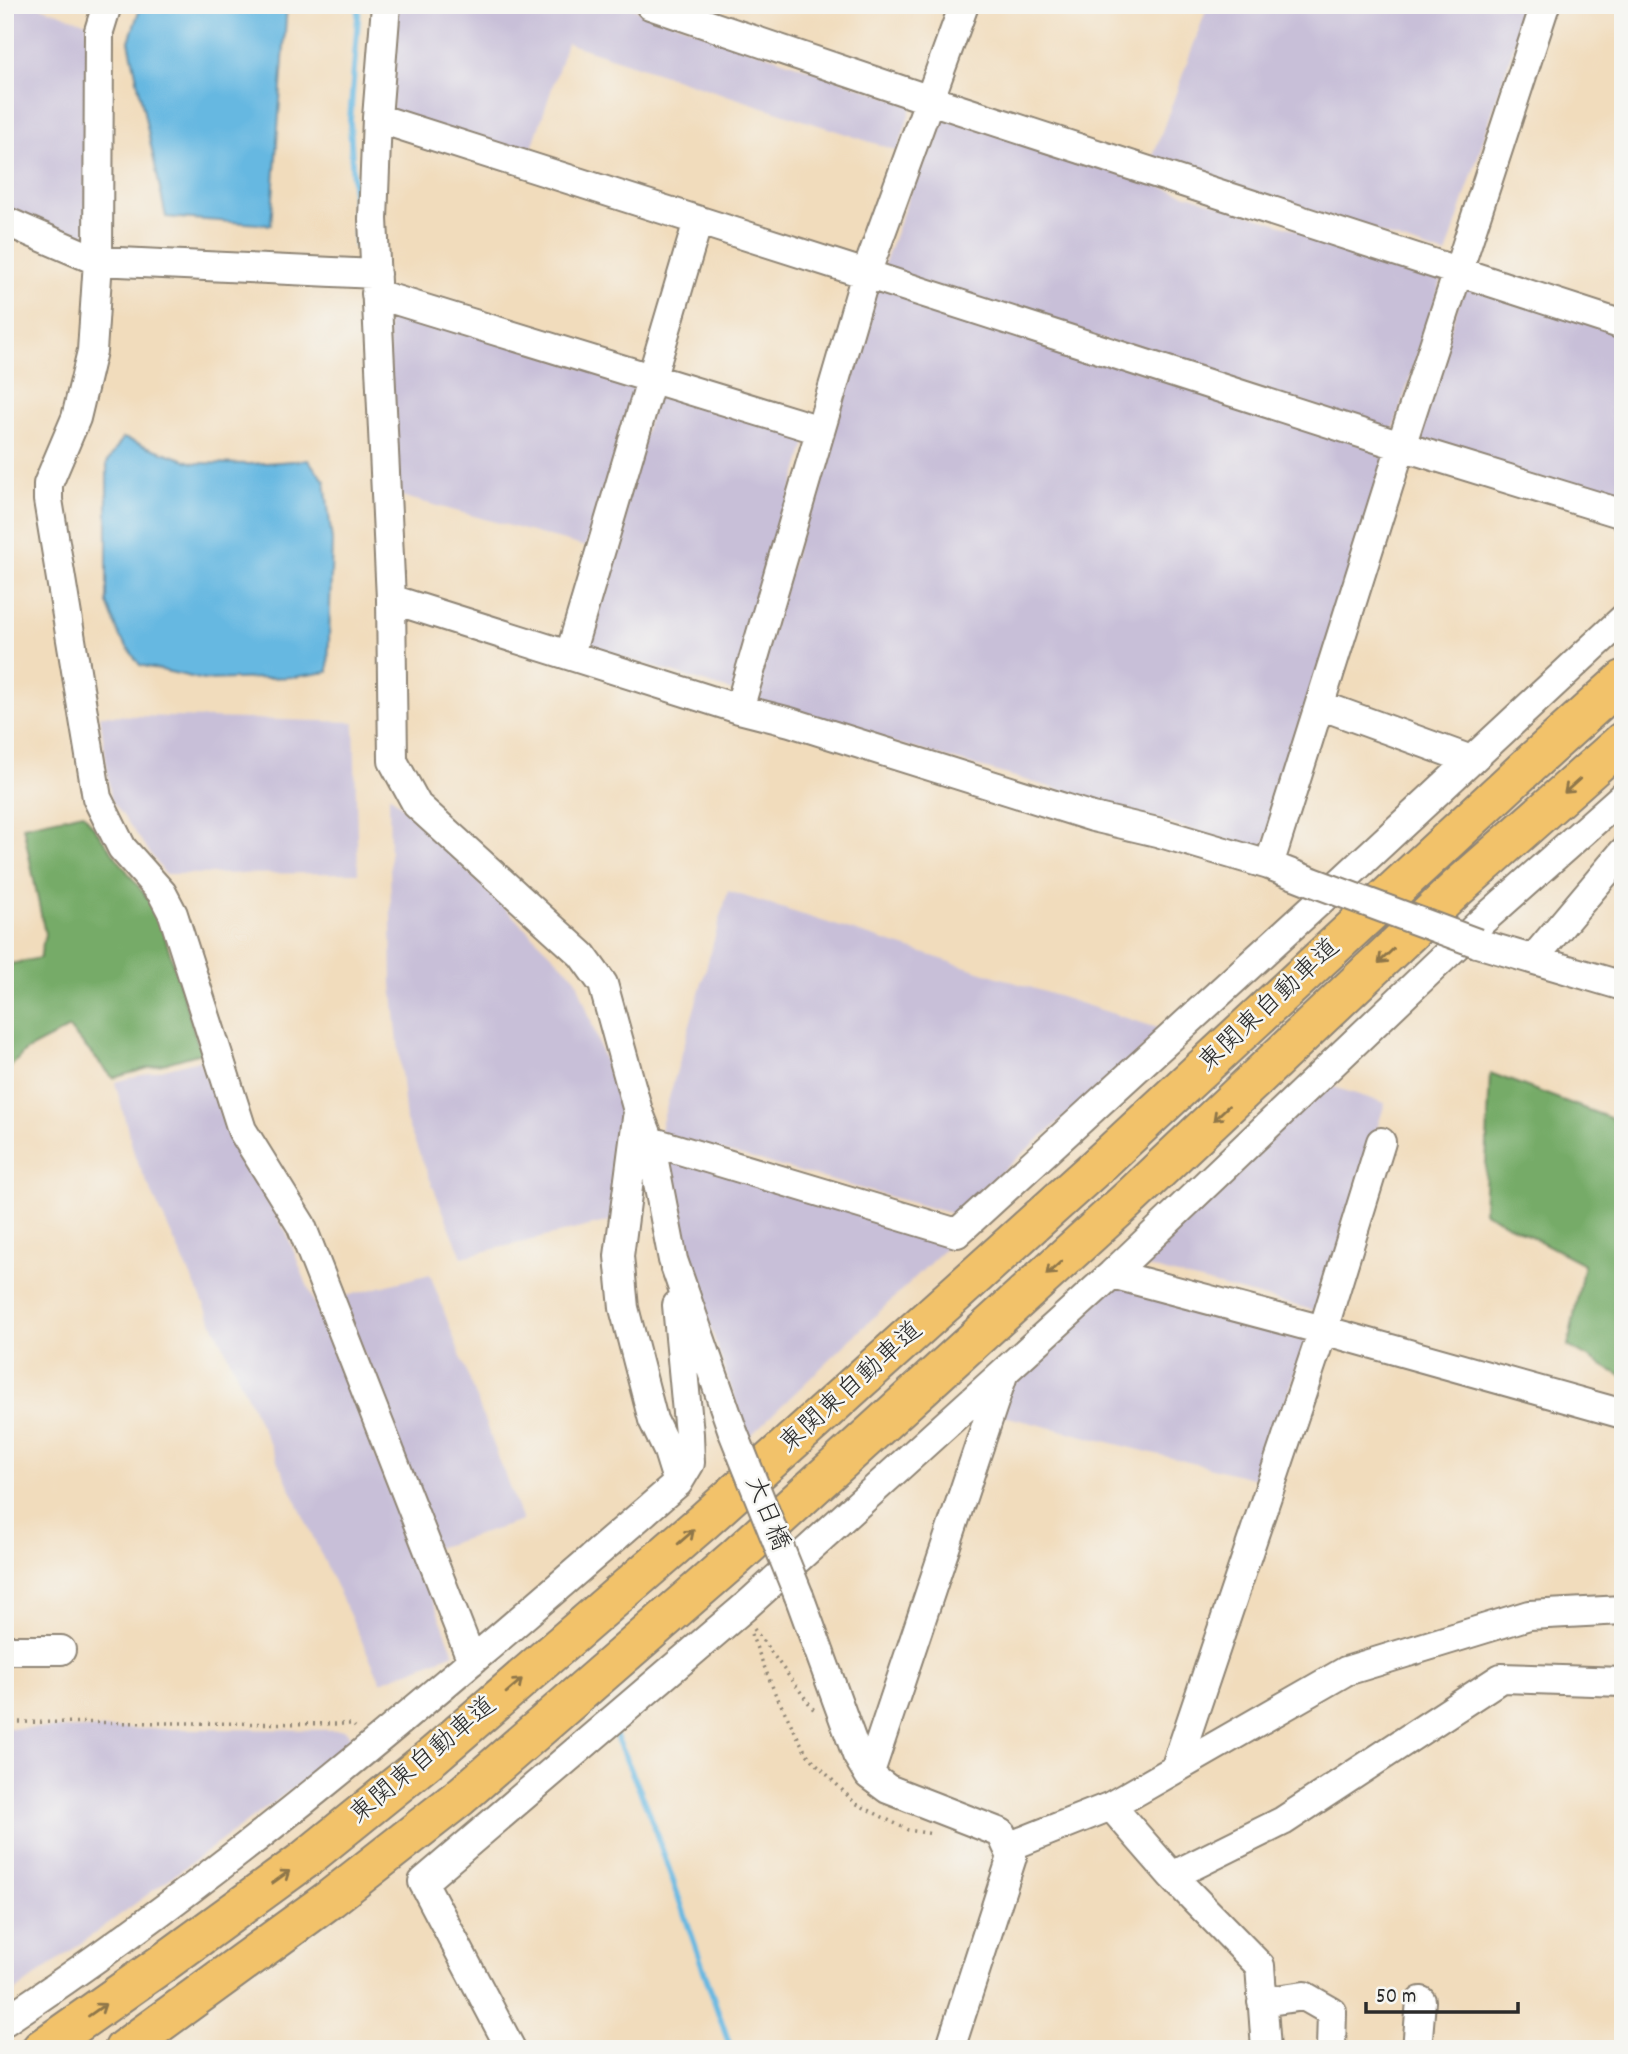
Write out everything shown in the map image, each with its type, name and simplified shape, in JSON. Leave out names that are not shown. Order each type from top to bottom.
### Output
[{"type":"highway","name":"東関東自動車道","points":[[41,2049],[303,1861],[434,1755],[705,1520],[1065,1196],[1623,680]]},
{"type":"highway","name":"東関東自動車道","points":[[124,2049],[330,1899],[460,1797],[726,1566],[1132,1196],[1457,888],[1623,741]]},
{"type":"street","points":[[107,5],[99,31],[98,261],[92,351],[76,418],[48,484],[48,500],[97,798],[122,848],[162,892],[173,915],[242,1130],[301,1225],[472,1661]]},
{"type":"street","points":[[5,2021],[83,1969],[212,1873],[372,1747],[678,1483],[690,1463],[673,1260],[650,1141],[638,1111],[603,984],[582,955],[417,805],[393,761],[391,598],[373,219],[377,118],[386,5]]},
{"type":"street","points":[[650,5],[930,100],[1623,325]]},
{"type":"street","points":[[739,709],[866,274],[964,5]]},
{"type":"street","points":[[1269,865],[1401,446],[1545,5]]},
{"type":"street","points":[[377,118],[1401,446],[1623,514]]},
{"type":"street","points":[[5,220],[98,261],[376,284],[653,379],[820,430]]},
{"type":"street","points":[[570,654],[698,220]]},
{"type":"street","points":[[391,598],[739,709],[803,726],[1093,817],[1157,832],[1269,865],[1477,943],[1623,986]]},
{"type":"street","points":[[650,1141],[957,1233],[1623,618]]},
{"type":"street","points":[[1320,705],[1471,760]]},
{"type":"street","points":[[511,2049],[423,1882],[741,1610],[1003,1373],[1112,1274],[1480,923],[1623,796]]},
{"type":"street","points":[[1532,959],[1623,852]]},
{"type":"street","points":[[638,1111],[619,1256],[624,1307],[653,1420],[668,1451],[678,1483]]},
{"type":"street","points":[[1175,1769],[1323,1330],[1381,1142]]},
{"type":"street","name":"大日橋","points":[[673,1260],[733,1432],[799,1596],[857,1755],[869,1775]]},
{"type":"street","points":[[1112,1274],[1323,1330],[1623,1415]]},
{"type":"street","points":[[950,2049],[1012,1857],[1001,1833],[888,1789],[869,1775],[1003,1373]]},
{"type":"street","points":[[1007,1847],[1111,1806],[1346,1671],[1529,1615],[1623,1609]]},
{"type":"street","points":[[5,1650],[61,1650]]},
{"type":"street","points":[[1172,1876],[1283,1821],[1502,1678],[1623,1682]]},
{"type":"street","points":[[1111,1806],[1172,1876],[1260,1966],[1266,2049]]},
{"type":"street","points":[[1262,2002],[1304,1996],[1332,2012],[1331,2049]]},
{"type":"street","points":[[1417,2049],[1421,2001]]},
{"type":"path","points":[[741,1610],[816,1712]]},
{"type":"path","points":[[5,1722],[352,1724],[372,1747]]},
{"type":"shaded area","points":[[5,5],[35,5],[87,23],[86,245],[5,206]]},
{"type":"shaded area","points":[[397,5],[624,5],[912,105],[898,151],[567,43],[529,157],[392,112]]},
{"type":"shaded area","points":[[1208,5],[1527,5],[1446,255],[1152,159]]},
{"type":"shaded area","points":[[938,116],[1443,276],[1393,431],[882,270]]},
{"type":"shaded area","points":[[1466,281],[1623,334],[1623,505],[1413,441]]},
{"type":"shaded area","points":[[874,284],[1389,453],[1262,851],[1071,793],[751,702]]},
{"type":"shaded area","points":[[387,305],[639,386],[586,547],[394,494]]},
{"type":"shaded area","points":[[657,391],[808,436],[733,691],[583,645]]},
{"type":"shaded area","points":[[100,715],[354,722],[358,873],[165,874],[111,799]]},
{"type":"shaded area","points":[[389,794],[576,978],[624,1117],[614,1220],[462,1257],[406,1121],[392,984]]},
{"type":"shaded area","points":[[728,891],[1164,1030],[953,1214],[659,1133]]},
{"type":"shaded area","points":[[199,1060],[233,1143],[286,1232],[454,1653],[381,1682],[135,1157],[115,1082]]},
{"type":"shaded area","points":[[1324,1084],[1385,1103],[1320,1312],[1135,1264]]},
{"type":"shaded area","points":[[663,1154],[952,1242],[748,1438],[685,1252]]},
{"type":"shaded area","points":[[430,1274],[522,1521],[436,1548],[342,1297]]},
{"type":"shaded area","points":[[1117,1281],[1308,1335],[1260,1480],[996,1414],[1009,1377]]},
{"type":"shaded area","points":[[5,1728],[345,1730],[356,1742],[5,1999]]},
{"type":"green space","points":[[83,813],[157,911],[201,1053],[113,1078],[69,1028],[25,1051],[5,1073],[5,965],[40,958],[45,934],[23,826]]},
{"type":"green space","points":[[1490,1073],[1623,1123],[1623,1377],[1568,1346],[1584,1264],[1484,1212]]},
{"type":"water","points":[[141,5],[287,5],[271,225],[166,217],[129,41]]},
{"type":"water","points":[[123,438],[194,463],[251,464],[308,460],[325,481],[332,541],[328,672],[295,677],[204,680],[140,665],[120,637],[107,603],[107,463]]},
{"type":"waterway","points":[[356,245],[350,121],[359,5]]},
{"type":"waterway","points":[[616,1736],[648,1809],[731,2049]]}]
